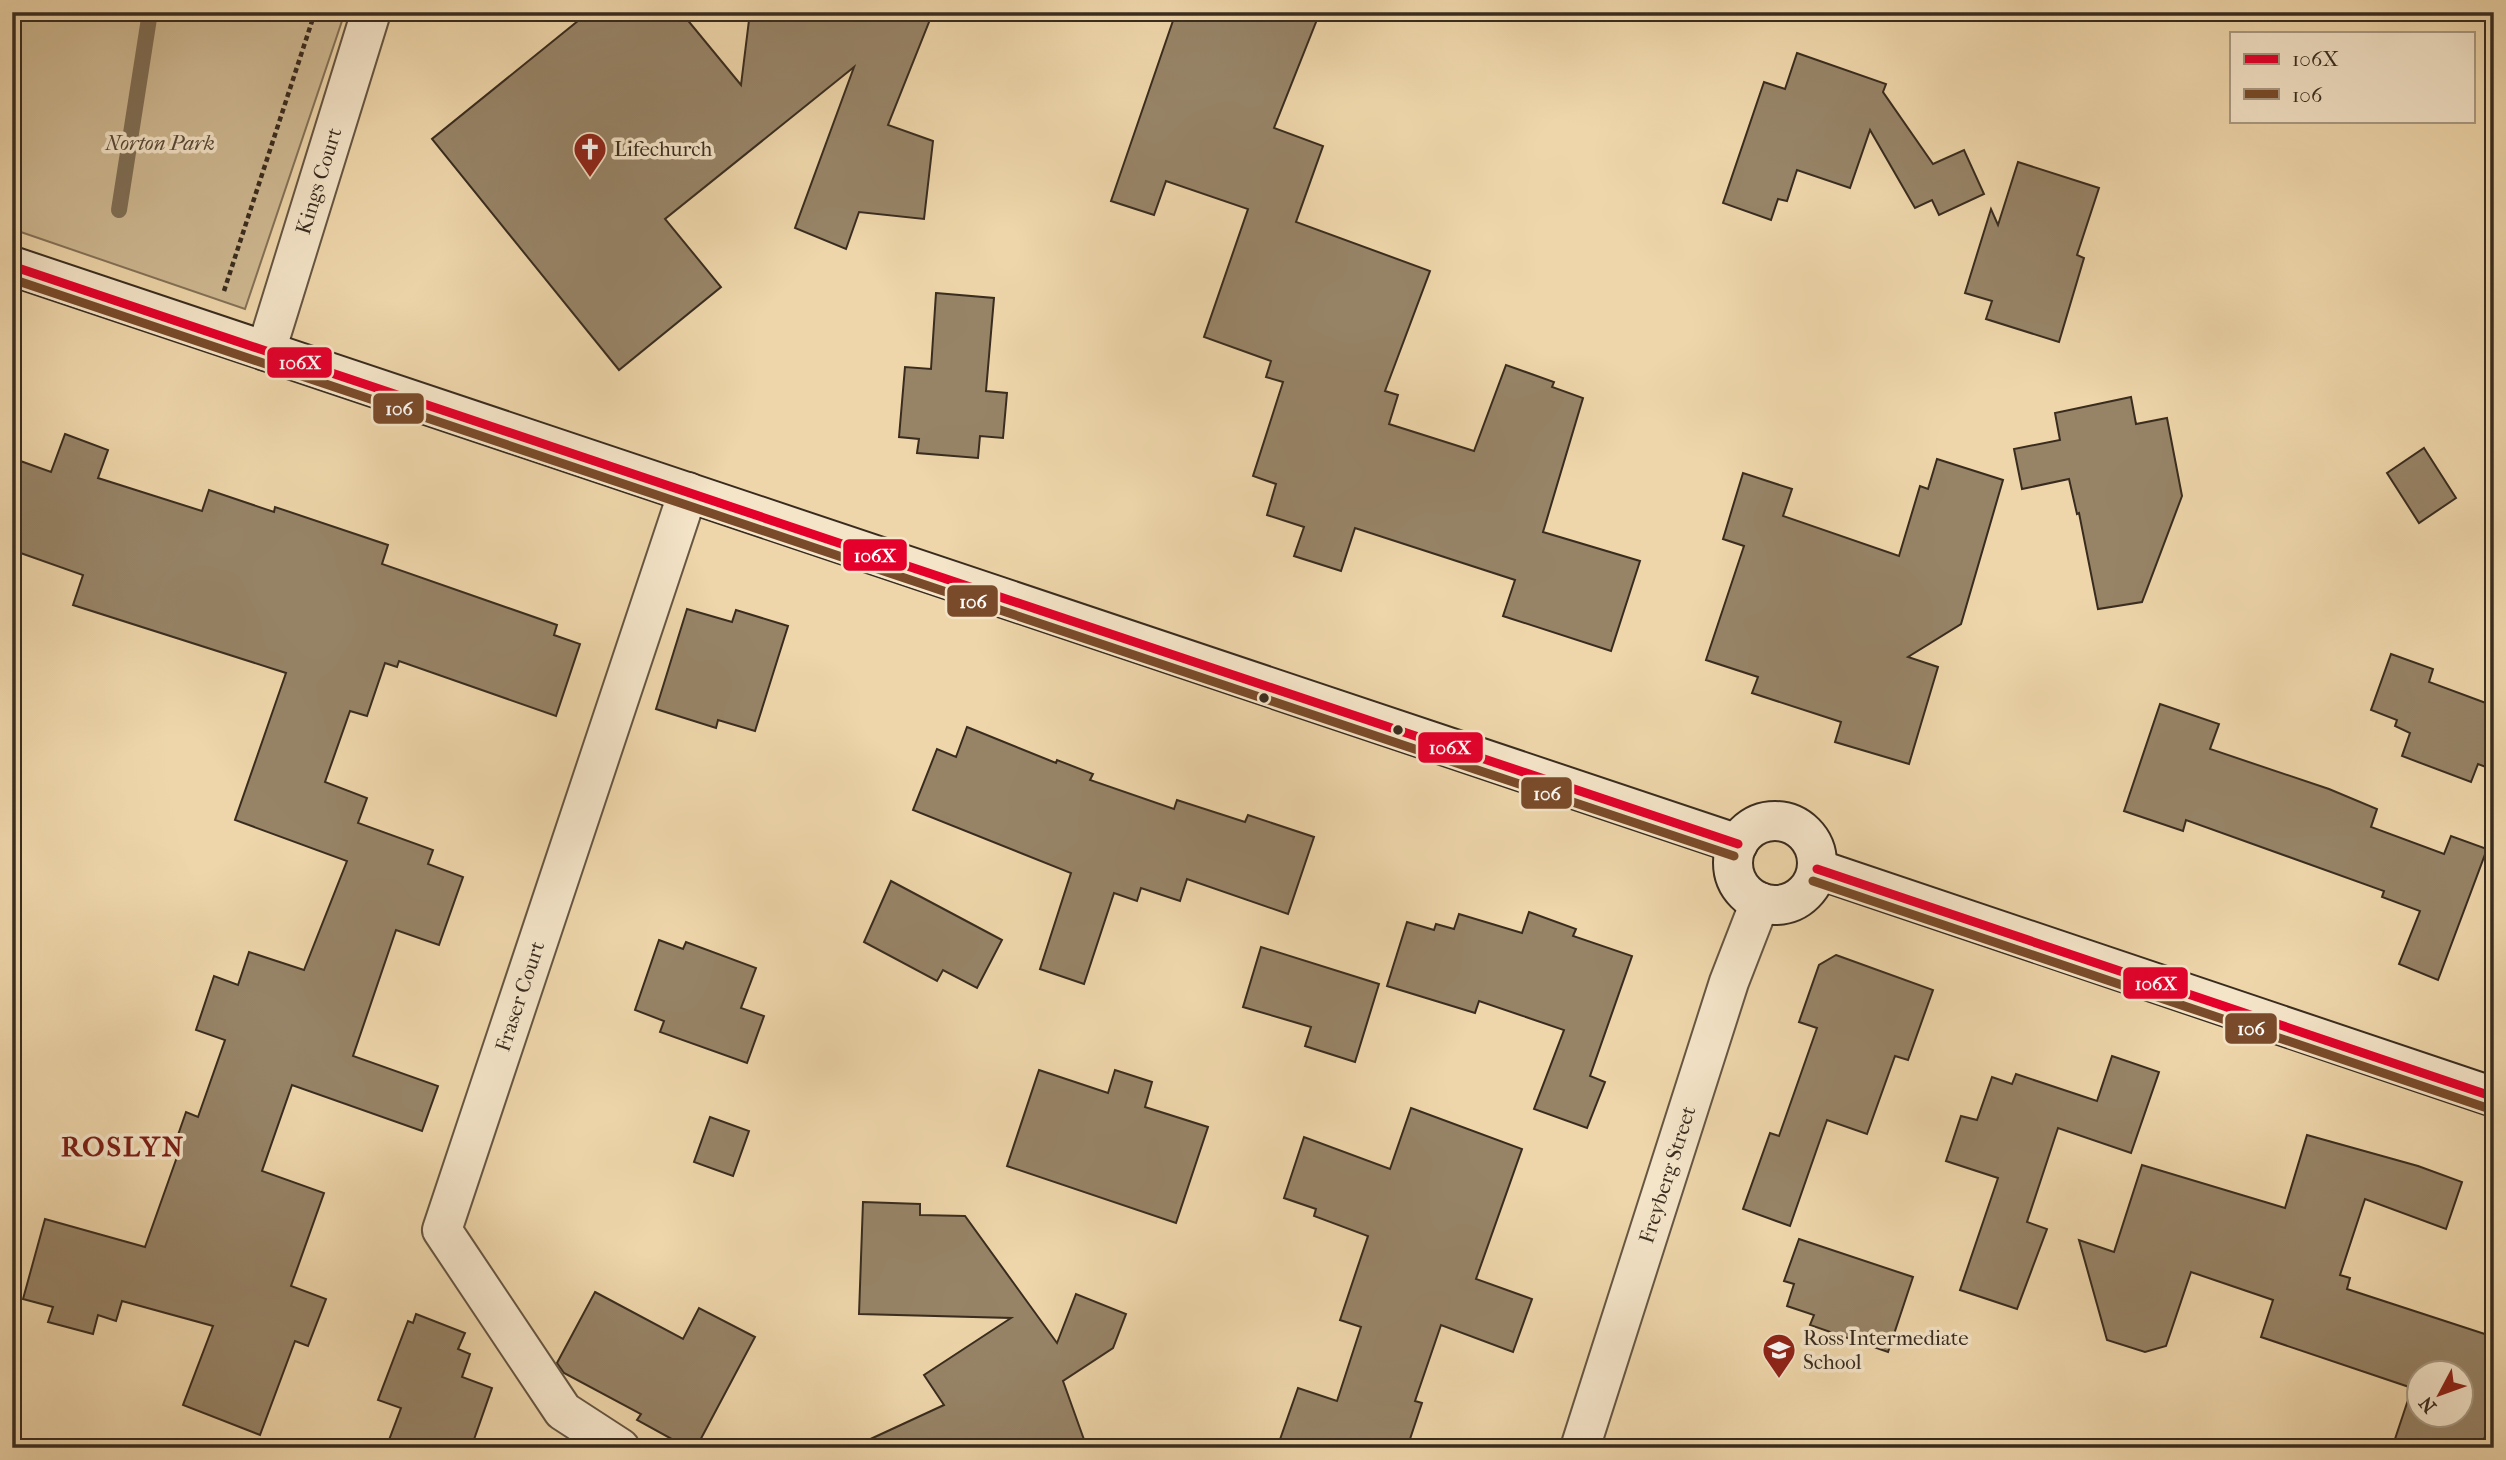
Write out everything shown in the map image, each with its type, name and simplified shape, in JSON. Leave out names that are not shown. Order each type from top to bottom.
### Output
[{"type":"main road","name":"Kings Court","points":[[266,351],[371,12]]},
{"type":"main road","points":[[12,265],[1738,844]]},
{"type":"main road","name":"Fraser Court","points":[[620,1448],[563,1411],[442,1230],[688,492]]},
{"type":"main road","points":[[1774,821],[1788,823],[1801,830],[1810,841],[1816,855],[1817,869],[1807,889],[1789,903],[1774,905],[1760,902],[1748,895],[1738,884],[1733,871],[1733,857],[1738,844],[1747,832],[1759,824],[1774,821]]},
{"type":"main road","points":[[1817,869],[2494,1097]]},
{"type":"main road","name":"Freyberg Street","points":[[1580,1448],[1729,982],[1760,902]]},
{"type":"path","points":[[211,332],[315,12]]},
{"type":"green space","name":"Norton Park","points":[[12,12],[345,12],[245,309],[12,229]]},
{"type":"building","name":"Lifechurch","points":[[589,12],[681,12],[741,85],[750,12],[933,12],[888,125],[933,141],[924,219],[859,212],[846,249],[795,228],[854,67],[665,219],[721,287],[619,370],[432,139]]},
{"type":"building","points":[[1176,12],[1320,12],[1274,128],[1323,146],[1296,222],[1430,271],[1385,391],[1398,395],[1389,424],[1474,451],[1506,365],[1554,382],[1552,387],[1583,398],[1543,532],[1640,561],[1611,651],[1503,616],[1515,580],[1355,528],[1341,571],[1294,556],[1304,527],[1267,515],[1276,484],[1253,476],[1283,382],[1266,377],[1271,361],[1204,337],[1248,209],[1166,181],[1154,215],[1111,201]]},
{"type":"building","points":[[1797,53],[1886,84],[1883,92],[1933,164],[1964,150],[1984,194],[1939,215],[1932,200],[1915,208],[1870,130],[1850,188],[1797,170],[1787,201],[1778,199],[1771,220],[1723,203],[1764,82],[1785,89]]},
{"type":"building","points":[[2018,162],[2099,188],[2077,255],[2084,258],[2059,342],[1986,319],[1992,301],[1965,293],[1991,209],[1998,225]]},
{"type":"building","points":[[936,293],[994,298],[986,391],[1007,393],[1003,438],[980,436],[978,458],[917,453],[919,439],[899,437],[905,367],[931,369]]},
{"type":"building","points":[[2131,397],[2136,424],[2167,418],[2182,496],[2142,602],[2098,609],[2079,513],[2077,514],[2069,479],[2022,489],[2014,449],[2060,440],[2055,413]]},
{"type":"building","points":[[65,434],[108,450],[98,478],[202,511],[209,490],[274,512],[275,507],[388,545],[382,564],[557,625],[554,635],[580,644],[556,716],[399,661],[397,667],[385,663],[367,716],[350,711],[325,782],[367,798],[358,823],[433,850],[428,864],[463,877],[439,945],[396,930],[353,1056],[438,1086],[422,1131],[292,1085],[262,1171],[324,1193],[291,1286],[326,1299],[308,1346],[295,1341],[260,1435],[183,1405],[213,1326],[122,1301],[116,1321],[98,1315],[93,1334],[48,1322],[53,1307],[23,1299],[45,1219],[145,1247],[177,1157],[171,1155],[186,1112],[198,1117],[225,1040],[196,1030],[214,976],[238,985],[249,952],[304,970],[347,861],[235,820],[286,673],[73,605],[83,575],[12,550],[12,458],[51,472]]},
{"type":"building","points":[[2424,448],[2456,498],[2419,523],[2387,473]]},
{"type":"building","points":[[1937,459],[2003,480],[1961,624],[1908,657],[1938,667],[1909,764],[1835,742],[1841,722],[1752,693],[1758,677],[1706,660],[1744,546],[1723,539],[1743,473],[1792,489],[1783,516],[1899,556],[1920,486],[1928,489]]},
{"type":"building","points":[[687,609],[732,622],[736,610],[788,626],[755,731],[718,720],[716,728],[656,709]]},
{"type":"building","points":[[2391,654],[2433,669],[2429,682],[2494,706],[2494,770],[2478,764],[2471,782],[2402,756],[2410,733],[2395,726],[2397,720],[2371,710]]},
{"type":"building","points":[[2160,704],[2219,724],[2210,749],[2329,789],[2377,809],[2371,827],[2444,854],[2451,836],[2487,849],[2438,980],[2399,964],[2420,911],[2382,897],[2384,891],[2186,820],[2183,831],[2124,811]]},
{"type":"building","points":[[967,727],[1056,763],[1057,760],[1093,774],[1090,780],[1174,809],[1177,800],[1245,822],[1248,815],[1314,837],[1288,914],[1187,879],[1180,901],[1141,888],[1137,901],[1114,893],[1084,984],[1040,969],[1071,873],[913,810],[937,749],[956,757]]},
{"type":"building","points":[[891,881],[1002,940],[977,988],[943,970],[937,981],[864,942]]},
{"type":"building","points":[[1529,912],[1576,929],[1573,936],[1632,956],[1590,1076],[1605,1082],[1587,1128],[1534,1109],[1564,1030],[1479,1001],[1475,1013],[1387,986],[1407,922],[1434,930],[1436,924],[1454,929],[1459,914],[1522,933]]},
{"type":"building","points":[[659,940],[683,949],[686,942],[756,968],[741,1008],[764,1016],[747,1063],[660,1032],[664,1021],[635,1010]]},
{"type":"building","points":[[1261,947],[1379,984],[1355,1062],[1305,1046],[1311,1027],[1243,1007]]},
{"type":"building","points":[[1836,955],[1933,990],[1908,1060],[1895,1056],[1867,1134],[1827,1120],[1790,1226],[1743,1209],[1770,1133],[1779,1136],[1817,1028],[1799,1022],[1819,965]]},
{"type":"building","points":[[2112,1056],[2159,1072],[2131,1153],[2058,1128],[2027,1222],[2047,1229],[2017,1309],[1960,1290],[1998,1178],[1946,1161],[1961,1116],[1977,1120],[1992,1077],[2012,1084],[2016,1074],[2097,1101]]},
{"type":"building","points":[[1039,1070],[1108,1093],[1115,1070],[1152,1082],[1145,1107],[1208,1127],[1176,1223],[1007,1166]]},
{"type":"building","points":[[1411,1108],[1522,1149],[1476,1279],[1532,1299],[1513,1352],[1441,1325],[1415,1401],[1422,1403],[1407,1448],[1277,1448],[1298,1388],[1337,1401],[1361,1327],[1340,1320],[1368,1236],[1314,1216],[1316,1209],[1284,1198],[1304,1137],[1390,1169]]},
{"type":"building","points":[[710,1117],[749,1131],[733,1176],[694,1162]]},
{"type":"building","points":[[2307,1135],[2418,1166],[2462,1182],[2446,1229],[2365,1199],[2340,1275],[2350,1278],[2347,1289],[2494,1337],[2494,1410],[2481,1448],[2392,1448],[2404,1412],[2404,1428],[2474,1428],[2474,1358],[2404,1358],[2404,1385],[2261,1337],[2273,1300],[2191,1272],[2166,1346],[2145,1352],[2107,1340],[2079,1240],[2114,1252],[2142,1165],[2285,1208]]},
{"type":"building","points":[[863,1202],[920,1204],[920,1215],[965,1216],[1057,1343],[1076,1294],[1126,1314],[1113,1348],[1063,1381],[1087,1448],[851,1448],[944,1405],[924,1375],[1011,1318],[859,1314]]},
{"type":"building","points":[[1799,1239],[1913,1277],[1888,1352],[1810,1325],[1814,1315],[1787,1306],[1794,1284],[1784,1281]]},
{"type":"building","points":[[595,1292],[683,1339],[699,1308],[755,1337],[696,1448],[688,1448],[637,1420],[641,1414],[564,1373],[557,1363]]},
{"type":"building","points":[[416,1314],[465,1333],[458,1349],[470,1354],[462,1377],[492,1388],[471,1448],[386,1448],[401,1408],[378,1400],[408,1321],[413,1323]]},
{"type":"waterway","points":[[119,210],[150,12]]},
{"type":"transit line","name":"106X","points":[[12,266],[1738,844]]},
{"type":"transit line","name":"106","points":[[12,279],[1734,856]]},
{"type":"transit line","name":"106X","points":[[1817,869],[2494,1097]]},
{"type":"transit line","name":"106","points":[[1813,881],[2490,1109]]},
{"type":"place","name":"Lifechurch","points":[[590,179]]},
{"type":"place","name":"Ross Intermediate School","points":[[1779,1380]]},
{"type":"district","name":"ROSLYN","points":[[123,1146]]}]
